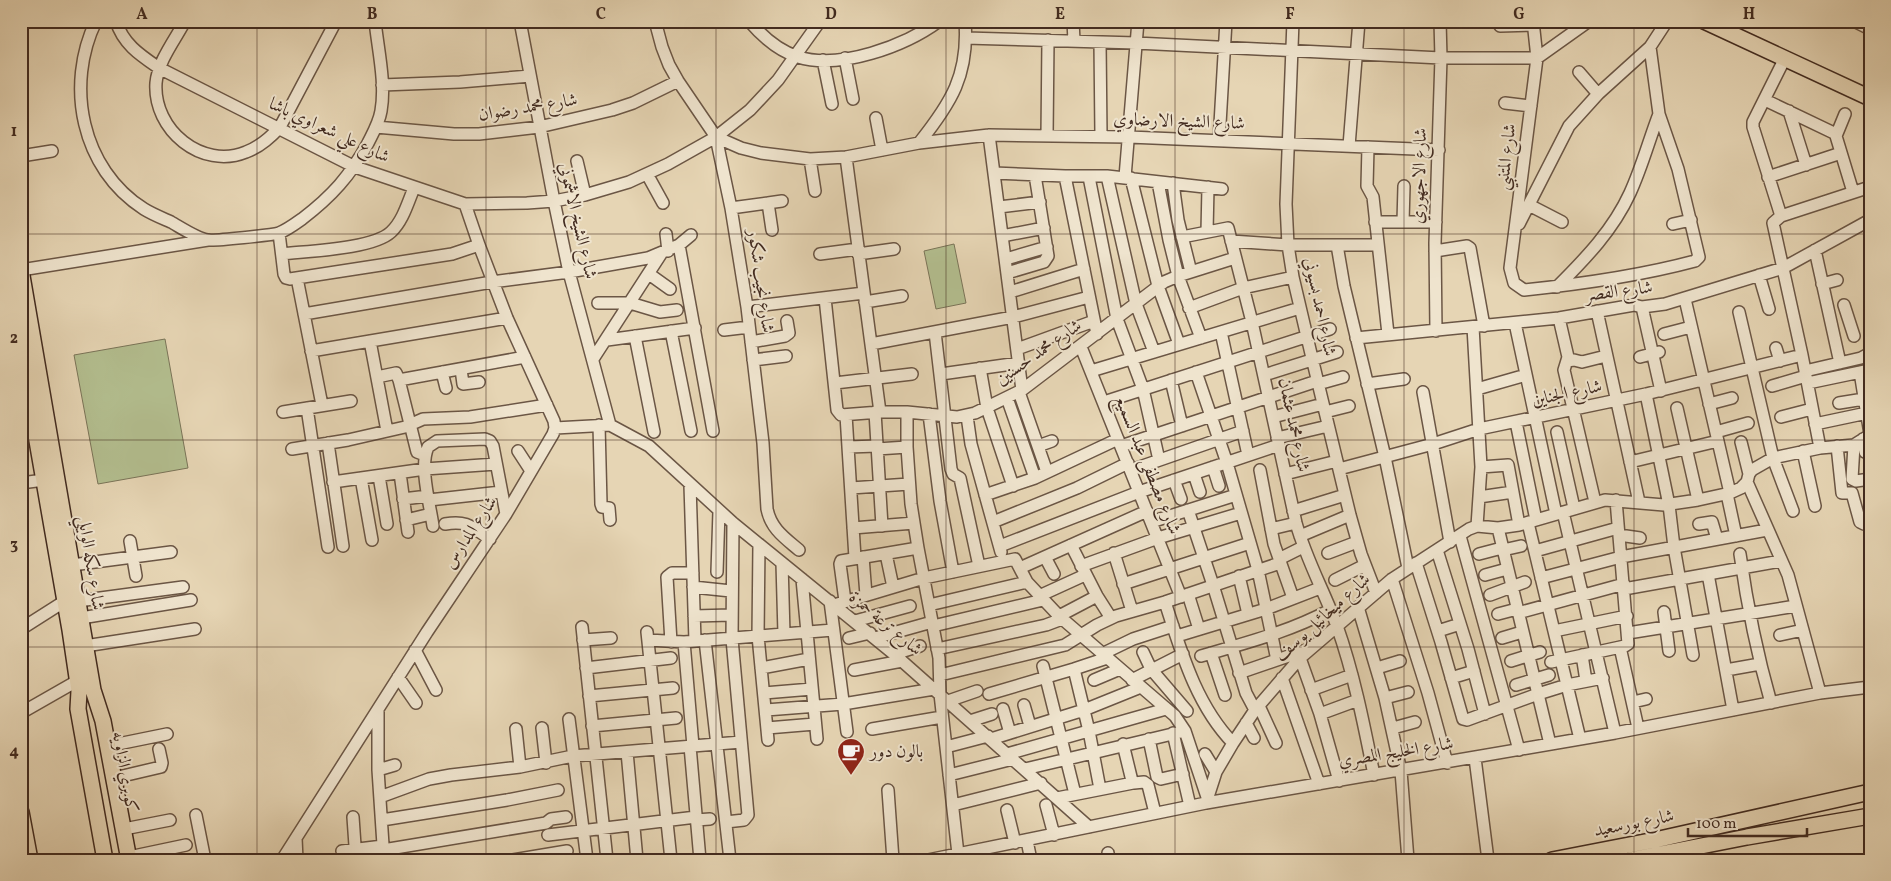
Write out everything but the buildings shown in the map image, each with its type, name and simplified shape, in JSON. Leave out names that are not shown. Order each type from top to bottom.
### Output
[{"type":"main road","points":[[1704,21],[1870,98]]},
{"type":"main road","name":"شارع سكه الوايلي","points":[[21,270],[72,565],[72,601],[81,618],[84,646],[83,687],[78,709],[105,860]]},
{"type":"main road","name":"شارع سكه الوايلي","points":[[21,350],[44,480],[72,601],[83,687],[100,708],[124,830],[126,859]]},
{"type":"main road","name":"كوبري الزاويه","points":[[83,687],[94,708],[126,859]]},
{"type":"main road","name":"كوبري الزاويه","points":[[83,687],[85,708],[113,860]]},
{"type":"main road","points":[[1864,793],[1867,802],[1867,816]]},
{"type":"main road","name":"شارع بورسعيد","points":[[1552,860],[1864,793]]},
{"type":"main road","points":[[21,812],[30,860]]},
{"type":"main road","name":"شارع بورسعيد","points":[[1630,860],[1867,816]]},
{"type":"main road","points":[[1744,820],[1747,837]]},
{"type":"street","points":[[96,21],[84,53],[80,76],[80,98],[85,128],[99,162],[112,180],[144,209],[208,240]]},
{"type":"street","name":"شارع علي شعراوي باشا","points":[[116,21],[124,39],[131,47],[159,68],[280,127],[355,167],[466,204],[519,204],[554,201],[585,195],[629,182],[647,174],[716,137],[750,110],[778,80],[820,21]]},
{"type":"street","points":[[185,21],[159,68],[156,83],[160,112],[176,137],[188,146],[208,154],[230,156],[245,153],[258,147],[280,127],[336,21]]},
{"type":"street","points":[[21,270],[208,240],[279,233],[314,210],[344,181],[355,167],[376,127],[382,99],[382,85],[375,21]]},
{"type":"street","name":"شارع الشيخ الاشموني","points":[[520,21],[554,201],[593,359],[604,425],[601,504],[602,507],[609,510],[610,520]]},
{"type":"street","name":"شارع نجيب شكور","points":[[654,21],[662,47],[678,81],[716,137],[731,208],[747,307],[770,520],[777,531],[799,550]]},
{"type":"street","points":[[748,21],[759,33],[796,57],[823,60],[877,52],[896,46],[939,21]]},
{"type":"street","points":[[919,143],[946,108],[957,86],[964,62],[965,21]]},
{"type":"street","points":[[1074,21],[1074,41]]},
{"type":"street","points":[[1138,21],[1129,137],[1128,178],[1158,286],[1179,344]]},
{"type":"street","points":[[1219,141],[1226,21]]},
{"type":"street","name":"شارع احمد بسيوني","points":[[1294,21],[1287,144],[1286,204],[1288,245],[1300,308],[1350,515],[1357,542],[1376,592]]},
{"type":"street","points":[[1349,146],[1359,21]]},
{"type":"street","name":"شارع الاجهوري","points":[[1436,331],[1440,21]]},
{"type":"street","points":[[966,38],[1136,43],[1441,58],[1537,58],[1589,21]]},
{"type":"street","points":[[1516,230],[1569,126],[1598,94],[1650,47],[1667,21]]},
{"type":"street","points":[[1854,21],[1870,29]]},
{"type":"street","points":[[1500,26],[1533,23]]},
{"type":"street","name":"شارع المتنبي","points":[[1533,23],[1537,58],[1510,268],[1514,283],[1524,290],[1558,287]]},
{"type":"street","points":[[1047,136],[1048,40]]},
{"type":"street","points":[[1100,42],[1101,136]]},
{"type":"street","points":[[1558,287],[1634,276],[1695,261],[1699,257],[1678,169],[1659,114],[1650,47]]},
{"type":"street","points":[[845,58],[853,100]]},
{"type":"street","points":[[1781,216],[1753,122],[1786,58]]},
{"type":"street","points":[[823,60],[832,104]]},
{"type":"street","points":[[1579,72],[1598,94]]},
{"type":"street","points":[[382,85],[460,82],[530,76]]},
{"type":"street","name":"شارع محمد رضوان","points":[[376,127],[454,134],[479,134],[539,127],[612,110],[632,103],[678,81]]},
{"type":"street","points":[[1764,100],[1836,134]]},
{"type":"street","points":[[1505,103],[1531,106]]},
{"type":"street","points":[[1789,111],[1806,165]]},
{"type":"street","points":[[1558,287],[1598,243],[1620,212],[1637,177],[1659,114]]},
{"type":"street","points":[[1845,114],[1836,134],[1853,192]]},
{"type":"street","points":[[876,118],[882,150]]},
{"type":"street","points":[[989,135],[1021,391],[1048,472]]},
{"type":"street","name":"شارع الشيخ الارضاوي","points":[[716,137],[740,148],[762,153],[810,159],[846,157],[919,143],[989,135],[1101,136],[1439,150]]},
{"type":"street","points":[[1368,147],[1367,186],[1373,197],[1388,334]]},
{"type":"street","points":[[21,156],[52,151]]},
{"type":"street","points":[[1768,177],[1841,153]]},
{"type":"street","points":[[846,157],[875,378],[882,526]]},
{"type":"street","points":[[810,159],[815,191]]},
{"type":"street","points":[[577,160],[585,195]]},
{"type":"street","points":[[994,173],[1107,176],[1222,188]]},
{"type":"street","points":[[647,174],[662,204]]},
{"type":"street","points":[[1007,273],[1044,262],[1048,252],[1035,175]]},
{"type":"street","points":[[1065,176],[1097,334]]},
{"type":"street","points":[[1089,176],[1116,318],[1142,389],[1159,460]]},
{"type":"street","points":[[1107,176],[1136,304],[1154,352]]},
{"type":"street","points":[[1158,182],[1178,276],[1201,338]]},
{"type":"street","points":[[1174,183],[1182,237],[1191,272]]},
{"type":"street","points":[[1403,222],[1404,186]]},
{"type":"street","points":[[1182,237],[1207,232],[1208,187]]},
{"type":"street","points":[[1820,448],[1802,355],[1773,227],[1774,220],[1781,216],[1870,187]]},
{"type":"street","points":[[282,254],[346,247],[382,238],[397,225],[414,188]]},
{"type":"street","points":[[731,208],[782,201]]},
{"type":"street","points":[[999,207],[1040,202]]},
{"type":"street","points":[[768,203],[772,230]]},
{"type":"street","points":[[466,204],[492,282],[547,405],[555,428],[604,425]]},
{"type":"street","points":[[1529,205],[1562,222]]},
{"type":"street","points":[[1673,224],[1691,220]]},
{"type":"street","name":"شارع القصر","points":[[1356,338],[1515,323],[1559,318],[1634,305],[1642,307],[1665,304],[1782,268],[1870,220]]},
{"type":"street","points":[[1375,222],[1436,222]]},
{"type":"street","points":[[1002,236],[1044,228]]},
{"type":"street","name":"شارع محمد عثمان","points":[[1207,232],[1228,228],[1259,351],[1295,517],[1302,542],[1336,625],[1352,674],[1374,775]]},
{"type":"street","points":[[279,233],[286,278],[297,278],[452,254],[479,245]]},
{"type":"street","points":[[593,359],[665,252],[666,234]]},
{"type":"street","points":[[304,314],[648,258],[680,246],[690,235]]},
{"type":"street","points":[[1231,241],[1288,245],[1377,245]]},
{"type":"street","points":[[1336,245],[1356,338],[1412,565],[1438,631],[1463,720],[1567,685],[1603,678]]},
{"type":"street","points":[[680,246],[713,431]]},
{"type":"street","points":[[1436,251],[1467,246],[1470,248],[1479,326],[1477,389],[1480,467],[1477,526],[1498,528],[1528,523],[1605,500],[1654,505],[1698,500],[1728,494],[1741,488],[1756,468],[1773,458],[1837,446],[1864,438]]},
{"type":"street","points":[[820,254],[894,249]]},
{"type":"street","points":[[1814,250],[1840,363]]},
{"type":"street","points":[[1006,259],[1048,252]]},
{"type":"street","name":"شارع محمد حسنين","points":[[846,416],[877,412],[907,412],[945,417],[967,416],[987,408],[1021,391],[1081,347],[1158,286],[1178,276],[1235,258]]},
{"type":"street","points":[[1010,292],[1084,269]]},
{"type":"street","points":[[649,274],[670,289]]},
{"type":"street","points":[[1759,275],[1769,309]]},
{"type":"street","points":[[1189,308],[1243,288],[1294,277]]},
{"type":"street","points":[[297,278],[322,406]]},
{"type":"street","points":[[1822,284],[1837,280]]},
{"type":"street","points":[[747,307],[825,298],[902,296]]},
{"type":"street","points":[[871,344],[1013,317],[1089,297]]},
{"type":"street","points":[[825,298],[837,410],[840,415],[846,416],[853,528],[866,595]]},
{"type":"street","points":[[1685,299],[1736,536]]},
{"type":"street","points":[[598,303],[630,303],[652,310],[677,310]]},
{"type":"street","points":[[1642,307],[1655,353],[1660,391]]},
{"type":"street","points":[[1091,371],[1300,308]]},
{"type":"street","points":[[1829,317],[1845,309],[1854,336]]},
{"type":"street","points":[[1597,311],[1639,502]]},
{"type":"street","points":[[1739,312],[1773,458],[1793,511]]},
{"type":"street","points":[[311,351],[507,318]]},
{"type":"street","points":[[1559,318],[1567,361],[1564,370],[1595,502]]},
{"type":"street","points":[[751,342],[785,336],[788,333],[787,321]]},
{"type":"street","points":[[1017,348],[1094,321]]},
{"type":"street","points":[[1515,323],[1536,419],[1564,511],[1615,733]]},
{"type":"street","points":[[724,330],[749,327]]},
{"type":"street","points":[[1664,334],[1691,327]]},
{"type":"street","points":[[607,340],[694,328]]},
{"type":"street","points":[[1104,402],[1330,329]]},
{"type":"street","points":[[671,331],[691,431]]},
{"type":"street","points":[[935,332],[951,469],[953,474],[960,478],[979,566]]},
{"type":"street","points":[[1222,332],[1248,456]]},
{"type":"street","points":[[635,336],[654,432]]},
{"type":"street","points":[[370,341],[387,431]]},
{"type":"street","name":"شارع مصطفى عبد السميع","points":[[1081,347],[1170,570],[1184,595],[1199,629]]},
{"type":"street","points":[[1776,348],[1780,361]]},
{"type":"street","points":[[1264,374],[1336,352]]},
{"type":"street","points":[[1640,357],[1655,353]]},
{"type":"street","name":"شارع الجناين","points":[[1285,474],[1385,457],[1479,429],[1536,419],[1704,381],[1802,355]]},
{"type":"street","points":[[1772,386],[1806,377],[1865,355],[1865,452]]},
{"type":"street","points":[[753,360],[786,356]]},
{"type":"street","points":[[1567,361],[1582,362],[1606,356]]},
{"type":"street","points":[[399,380],[525,357]]},
{"type":"street","points":[[941,374],[1019,363]]},
{"type":"street","points":[[980,368],[987,408],[1013,486]]},
{"type":"street","points":[[461,369],[464,384],[479,382]]},
{"type":"street","points":[[1806,377],[1865,371]]},
{"type":"street","points":[[442,372],[446,388]]},
{"type":"street","points":[[1196,372],[1219,440],[1258,570],[1277,660]]},
{"type":"street","points":[[377,377],[396,373],[417,452],[426,451],[438,441],[485,439],[492,443],[506,514]]},
{"type":"street","points":[[834,383],[912,374]]},
{"type":"street","points":[[1477,389],[1526,375]]},
{"type":"street","points":[[985,495],[1035,478],[1120,442],[1153,435],[1318,382],[1343,377]]},
{"type":"street","points":[[1367,384],[1404,379]]},
{"type":"street","points":[[1171,380],[1182,426]]},
{"type":"street","points":[[1423,392],[1455,539],[1519,750]]},
{"type":"street","points":[[1646,394],[1669,504],[1674,548],[1693,655]]},
{"type":"street","points":[[1007,398],[1035,478]]},
{"type":"street","points":[[1709,404],[1732,398]]},
{"type":"street","points":[[283,412],[351,400]]},
{"type":"street","points":[[1839,403],[1866,404]]},
{"type":"street","points":[[1815,424],[1866,404]]},
{"type":"street","points":[[292,449],[387,431],[410,425],[423,419],[470,417],[547,405]]},
{"type":"street","points":[[1273,417],[1324,408],[1349,406]]},
{"type":"street","points":[[307,408],[328,548]]},
{"type":"street","points":[[1677,408],[1698,500]]},
{"type":"street","points":[[1781,416],[1812,408]]},
{"type":"street","points":[[907,412],[909,484],[918,548],[937,649],[942,717],[958,854]]},
{"type":"street","points":[[929,414],[940,501],[953,572]]},
{"type":"street","points":[[967,416],[971,444],[1000,546],[1002,561]]},
{"type":"street","points":[[1516,422],[1528,523],[1554,631],[1556,661],[1567,685],[1580,739]]},
{"type":"street","points":[[1630,462],[1686,448],[1748,423]]},
{"type":"street","name":"شارع ترعة حمزة","points":[[604,425],[643,442],[733,523],[802,579],[836,602],[855,621],[1089,827]]},
{"type":"street","points":[[1000,546],[1139,492],[1248,456],[1278,442],[1328,426]]},
{"type":"street","name":"شارع المدارس","points":[[282,860],[415,650],[506,514],[555,428]]},
{"type":"street","points":[[993,522],[1129,467],[1159,460],[1243,431]]},
{"type":"street","points":[[1557,432],[1564,511]]},
{"type":"street","points":[[1864,438],[1852,477],[1855,491],[1852,493],[1860,522],[1867,524]]},
{"type":"street","points":[[1024,448],[1052,440]]},
{"type":"street","points":[[1741,442],[1748,478],[1788,575],[1820,693]]},
{"type":"street","points":[[328,443],[343,546]]},
{"type":"street","points":[[1837,446],[1842,493],[1852,493]]},
{"type":"street","points":[[848,447],[907,447]]},
{"type":"street","points":[[426,451],[425,469],[433,526]]},
{"type":"street","points":[[518,451],[531,471]]},
{"type":"street","points":[[1803,451],[1815,506]]},
{"type":"street","points":[[317,473],[361,478],[425,469],[496,464]]},
{"type":"street","points":[[1480,467],[1508,464],[1513,492],[1528,523]]},
{"type":"street","points":[[1213,467],[1219,486]]},
{"type":"street","points":[[1260,470],[1279,561],[1293,598]]},
{"type":"street","points":[[400,473],[407,526],[431,514]]},
{"type":"street","points":[[1194,474],[1200,492]]},
{"type":"street","points":[[380,476],[387,524]]},
{"type":"street","points":[[361,478],[372,540]]},
{"type":"street","points":[[1854,480],[1870,479]]},
{"type":"street","points":[[21,483],[44,480]]},
{"type":"street","points":[[1174,480],[1181,499]]},
{"type":"street","points":[[851,488],[909,484]]},
{"type":"street","points":[[690,485],[695,641],[691,746],[700,860]]},
{"type":"street","points":[[403,499],[501,492]]},
{"type":"street","points":[[1479,497],[1513,492]]},
{"type":"street","points":[[836,602],[924,578],[1002,561],[1018,564],[1045,557],[1071,545],[1149,516],[1188,510],[1236,495]]},
{"type":"street","points":[[1271,529],[1345,495]]},
{"type":"street","points":[[1556,661],[1622,647],[1629,642],[1616,500]]},
{"type":"street","points":[[717,572],[719,510]]},
{"type":"street","points":[[1188,510],[1246,693],[1257,708],[1276,742]]},
{"type":"street","points":[[850,638],[933,624],[1041,598],[1114,553],[1241,513]]},
{"type":"street","points":[[940,675],[1065,645],[1111,618],[1165,602],[1258,570],[1279,561],[1302,542],[1350,515]]},
{"type":"street","points":[[1699,524],[1712,522],[1717,539]]},
{"type":"street","points":[[445,524],[465,523],[490,539]]},
{"type":"street","points":[[726,822],[744,820],[748,817],[732,639],[733,523]]},
{"type":"street","points":[[853,528],[914,523]]},
{"type":"street","name":"شارع ميخائيل يوسف","points":[[1206,800],[1216,772],[1246,723],[1300,658],[1336,625],[1392,579],[1477,526]]},
{"type":"street","points":[[1498,528],[1550,744]]},
{"type":"street","points":[[1541,578],[1621,557],[1768,530]]},
{"type":"street","points":[[1535,551],[1570,540],[1619,531],[1640,538]]},
{"type":"street","points":[[130,541],[136,576]]},
{"type":"street","points":[[1328,553],[1357,542]]},
{"type":"street","points":[[759,544],[758,636],[768,734],[815,724]]},
{"type":"street","points":[[1123,584],[1250,544]]},
{"type":"street","points":[[1071,545],[1083,571],[1111,618]]},
{"type":"street","points":[[1479,554],[1521,546]]},
{"type":"street","points":[[847,732],[833,630],[840,563],[842,560],[918,548]]},
{"type":"street","points":[[1437,550],[1474,671],[1485,714]]},
{"type":"street","points":[[72,565],[171,552]]},
{"type":"street","points":[[1114,553],[1132,611]]},
{"type":"street","points":[[886,554],[893,587]]},
{"type":"street","points":[[1740,554],[1760,664],[1771,703]]},
{"type":"street","points":[[1045,557],[1054,574]]},
{"type":"street","points":[[1498,614],[1548,604],[1584,594],[1781,561]]},
{"type":"street","points":[[782,563],[784,634]]},
{"type":"street","points":[[1018,564],[1027,582],[1060,617],[1170,712],[1185,731],[1206,800]]},
{"type":"street","points":[[1335,580],[1365,565]]},
{"type":"street","points":[[1485,576],[1507,569]]},
{"type":"street","points":[[671,642],[667,577],[672,573],[693,573]]},
{"type":"street","points":[[1708,574],[1733,710]]},
{"type":"street","points":[[1239,576],[1248,614]]},
{"type":"street","points":[[802,579],[816,739]]},
{"type":"street","points":[[1392,579],[1426,683],[1447,763]]},
{"type":"street","points":[[929,606],[1027,582]]},
{"type":"street","points":[[1490,594],[1525,582]]},
{"type":"street","points":[[21,629],[72,601],[183,587]]},
{"type":"street","points":[[693,587],[731,591]]},
{"type":"street","points":[[990,694],[1074,669],[1105,656],[1133,639],[1175,631],[1199,629],[1266,609],[1320,588]]},
{"type":"street","points":[[937,649],[1046,626],[1097,596]]},
{"type":"street","points":[[81,618],[191,600]]},
{"type":"street","points":[[1165,602],[1203,704],[1218,726],[1233,743]]},
{"type":"street","points":[[855,621],[910,606]]},
{"type":"street","points":[[1628,633],[1796,606]]},
{"type":"street","points":[[1358,607],[1393,728],[1401,771],[1408,860]]},
{"type":"street","points":[[1225,696],[1206,655],[1272,635],[1330,610]]},
{"type":"street","points":[[1664,612],[1669,651]]},
{"type":"street","points":[[694,616],[731,615]]},
{"type":"street","points":[[1554,631],[1627,616]]},
{"type":"street","points":[[1438,631],[1460,624]]},
{"type":"street","points":[[582,627],[607,860]]},
{"type":"street","points":[[84,646],[195,629]]},
{"type":"street","points":[[671,860],[648,636],[671,642],[732,639],[833,630]]},
{"type":"street","points":[[1780,635],[1803,630]]},
{"type":"street","points":[[1502,638],[1522,632]]},
{"type":"street","points":[[583,640],[611,638]]},
{"type":"street","points":[[695,641],[717,744],[730,860]]},
{"type":"street","points":[[854,670],[898,658],[920,646]]},
{"type":"street","points":[[1622,647],[1638,728]]},
{"type":"street","points":[[1239,673],[1310,649]]},
{"type":"street","points":[[415,650],[436,690]]},
{"type":"street","points":[[1142,652],[1151,669],[1187,711]]},
{"type":"street","points":[[1511,661],[1540,652]]},
{"type":"street","points":[[946,747],[989,738],[1084,710],[1137,684],[1151,669],[1183,654]]},
{"type":"street","points":[[1582,655],[1586,682]]},
{"type":"street","points":[[586,668],[671,658]]},
{"type":"street","points":[[1300,658],[1320,714],[1339,781]]},
{"type":"street","points":[[761,668],[810,659]]},
{"type":"street","points":[[1377,668],[1400,661]]},
{"type":"street","points":[[1726,670],[1760,664]]},
{"type":"street","points":[[1043,666],[1075,794]]},
{"type":"street","points":[[1074,669],[1094,752],[1100,790]]},
{"type":"street","points":[[1094,680],[1120,669]]},
{"type":"street","points":[[1451,678],[1474,671]]},
{"type":"street","points":[[1311,690],[1352,674]]},
{"type":"street","points":[[1516,685],[1549,676]]},
{"type":"street","points":[[398,677],[416,703]]},
{"type":"street","points":[[1282,678],[1319,784]]},
{"type":"street","name":"شارع الخليج المصري","points":[[928,860],[1190,806],[1206,800],[1401,771],[1615,733],[1820,693],[1870,686]]},
{"type":"street","points":[[21,713],[83,687]]},
{"type":"street","points":[[589,696],[673,688]]},
{"type":"street","points":[[764,693],[812,689]]},
{"type":"street","points":[[766,710],[977,691]]},
{"type":"street","points":[[1385,698],[1408,692]]},
{"type":"street","points":[[1633,702],[1646,699]]},
{"type":"street","points":[[1320,714],[1358,700]]},
{"type":"street","points":[[949,775],[1089,731],[1170,712],[1187,711],[1203,704]]},
{"type":"street","points":[[1024,705],[1030,726]]},
{"type":"street","points":[[378,709],[378,770],[384,852]]},
{"type":"street","points":[[1004,709],[1010,732]]},
{"type":"street","points":[[970,721],[992,714]]},
{"type":"street","points":[[872,729],[942,717]]},
{"type":"street","points":[[592,726],[676,718]]},
{"type":"street","points":[[570,719],[587,860]]},
{"type":"street","points":[[1393,728],[1415,722]]},
{"type":"street","points":[[1246,723],[1254,738]]},
{"type":"street","points":[[542,728],[546,763]]},
{"type":"street","points":[[516,729],[520,768]]},
{"type":"street","points":[[1025,769],[1123,744],[1185,731]]},
{"type":"street","points":[[1173,733],[1190,806]]},
{"type":"street","points":[[108,746],[167,734]]},
{"type":"street","points":[[1148,739],[1157,777],[1161,779],[1183,774]]},
{"type":"street","points":[[380,797],[429,779],[520,768],[573,756],[741,742]]},
{"type":"street","points":[[1123,744],[1133,783]]},
{"type":"street","points":[[114,778],[161,767],[159,749]]},
{"type":"street","points":[[627,752],[637,860]]},
{"type":"street","points":[[1205,754],[1216,772]]},
{"type":"street","points":[[1474,758],[1488,860]]},
{"type":"street","points":[[378,770],[395,765]]},
{"type":"street","points":[[1057,798],[1142,782],[1148,785],[1155,813]]},
{"type":"street","points":[[953,804],[1041,784]]},
{"type":"street","points":[[382,820],[558,790]]},
{"type":"street","points":[[888,790],[893,860]]},
{"type":"street","points":[[1046,805],[1054,835]]},
{"type":"street","points":[[1007,810],[1015,843]]},
{"type":"street","points":[[196,815],[205,860]]},
{"type":"street","points":[[353,817],[356,854]]},
{"type":"street","points":[[342,851],[356,854],[384,852],[546,823],[551,819],[566,817]]},
{"type":"street","points":[[548,835],[667,820],[710,819]]},
{"type":"street","points":[[124,830],[170,820]]},
{"type":"street","points":[[546,823],[550,854]]},
{"type":"street","points":[[296,838],[297,860]]},
{"type":"street","points":[[1027,840],[1031,860]]},
{"type":"street","points":[[126,859],[186,845]]},
{"type":"street","points":[[514,860],[568,851]]},
{"type":"green space","points":[[954,244],[966,303],[936,309],[924,251]]},
{"type":"green space","points":[[165,339],[188,468],[98,484],[74,355]]},
{"type":"place","name":"بالون دور","points":[[851,776]]}]
